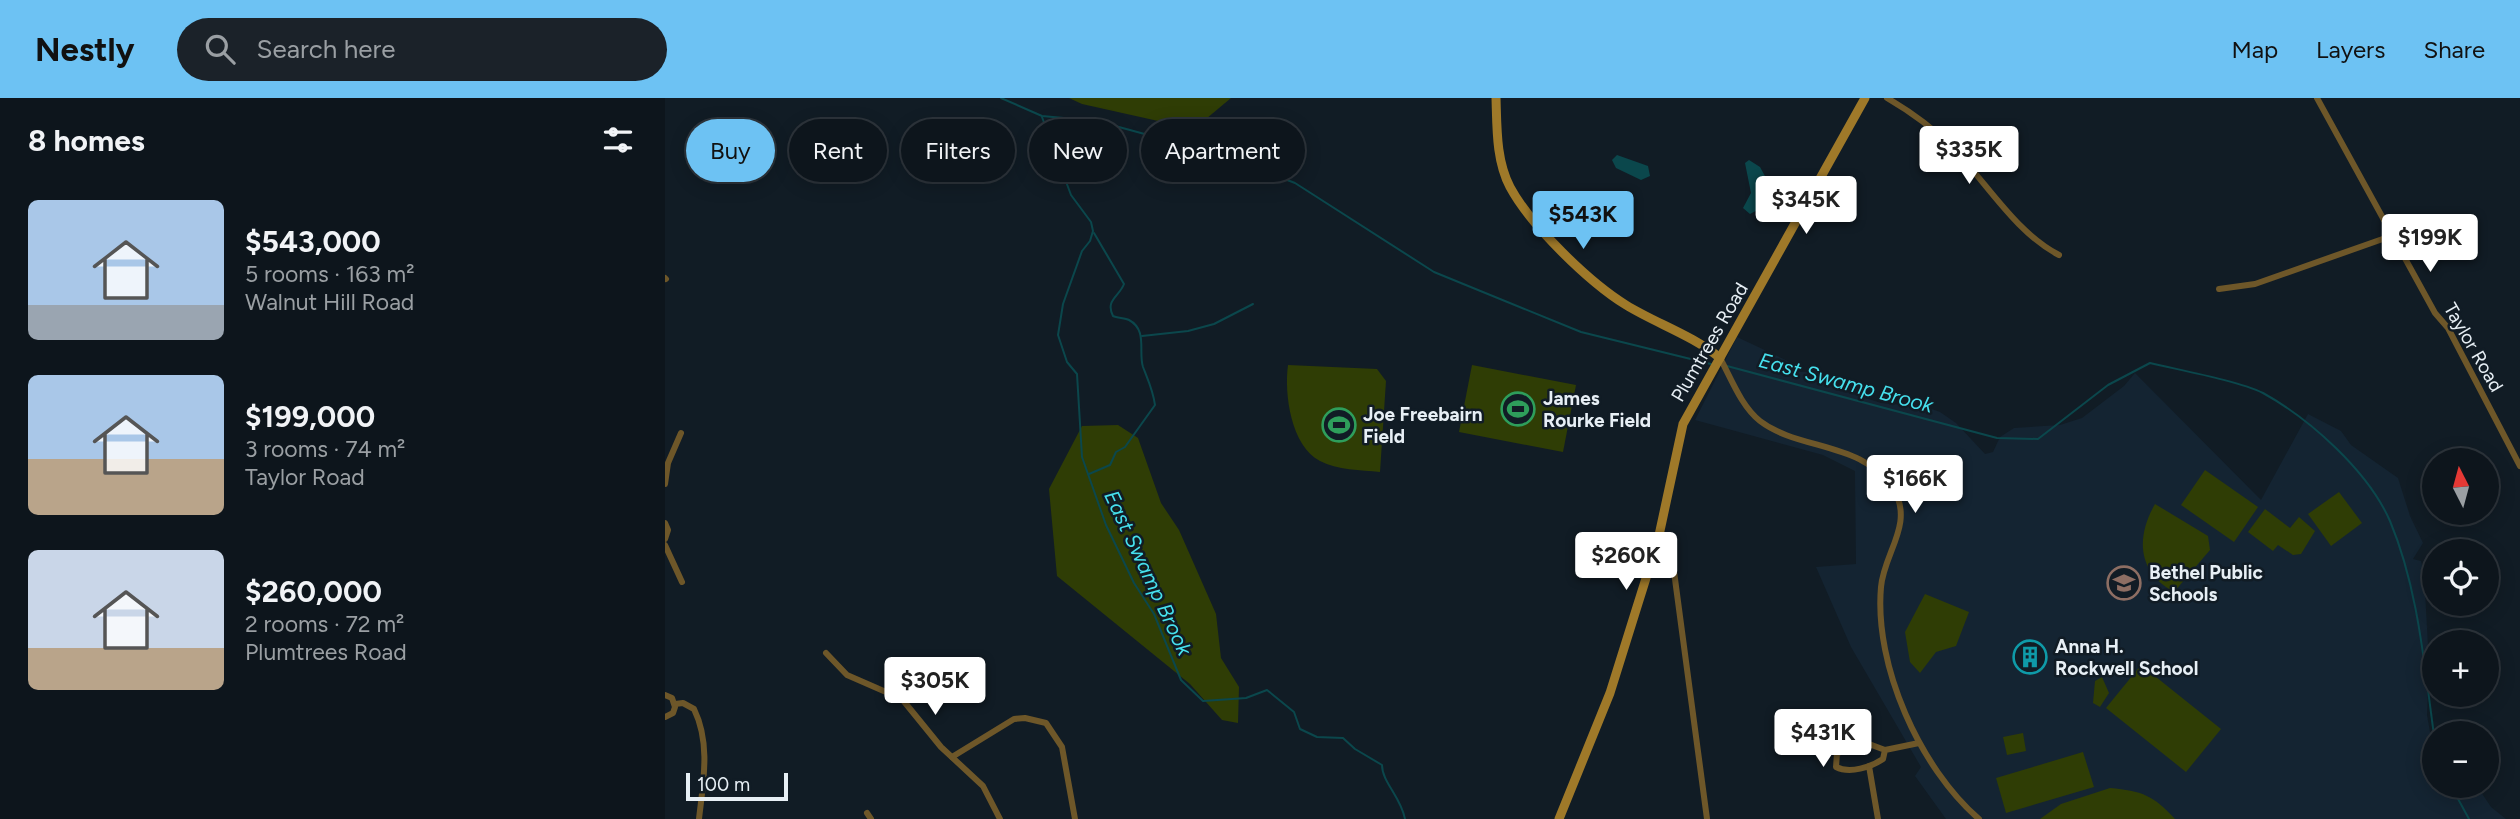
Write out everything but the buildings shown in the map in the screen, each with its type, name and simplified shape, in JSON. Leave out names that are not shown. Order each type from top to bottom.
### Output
[{"type":"main road","points":[[1496,98],[1498,149],[1510,187],[1530,214],[1599,286],[1626,305],[1706,347],[1720,359]]},
{"type":"main road","name":"Plumtrees Road","points":[[1559,819],[1609,693],[1658,540],[1678,438],[1709,376],[1865,98]]},
{"type":"street","points":[[1887,98],[1927,124],[1953,148],[2038,243],[2059,254]]},
{"type":"street","name":"Taylor Road","points":[[2317,98],[2435,313],[2448,328],[2520,466]]},
{"type":"street","points":[[2219,289],[2255,284],[2394,235]]},
{"type":"street","points":[[1720,359],[1733,384],[1759,420],[1782,432],[1843,451],[1879,474],[1894,491],[1901,511],[1901,523],[1881,583],[1881,610],[1897,694],[1919,743],[1948,789],[1979,819]]},
{"type":"street","points":[[665,484],[668,463],[681,433]]},
{"type":"street","points":[[665,523],[668,530],[665,539]]},
{"type":"street","points":[[1658,540],[1673,564],[1707,819]]},
{"type":"street","points":[[665,545],[682,582]]},
{"type":"street","points":[[826,653],[847,675],[902,699],[952,757],[983,786],[1000,819]]},
{"type":"street","points":[[665,695],[675,704],[683,703],[694,709],[701,732],[705,761],[699,819]]},
{"type":"street","points":[[665,717],[673,713],[675,704]]},
{"type":"street","points":[[1852,717],[1857,747]]},
{"type":"street","points":[[952,757],[1014,719],[1036,719],[1046,723],[1062,747],[1075,819]]},
{"type":"street","points":[[1885,750],[1883,759],[1869,766],[1843,771],[1836,767],[1837,753],[1857,747],[1869,744],[1885,750],[1919,743]]},
{"type":"street","points":[[1869,766],[1878,819]]},
{"type":"shaded area","points":[[1617,155],[1648,166],[1650,176],[1641,180],[1616,168],[1612,160]]},
{"type":"shaded area","points":[[1749,160],[1760,167],[1772,189],[1767,205],[1750,214],[1743,208],[1751,193],[1745,163]]},
{"type":"shaded area","name":"Bethel Public Schools","points":[[1737,337],[1794,364],[1792,371],[1807,372],[1841,390],[1881,403],[1926,407],[1940,412],[1956,423],[1985,454],[1993,452],[2000,437],[2014,428],[2060,425],[2082,418],[2124,386],[2135,373],[2261,500],[2308,414],[2341,431],[2351,445],[2398,478],[2410,516],[2422,541],[2413,559],[2421,561],[2422,565],[2422,616],[2426,616],[2427,630],[2422,630],[2422,707],[2427,707],[2428,721],[2422,721],[2422,798],[2485,798],[2491,807],[2506,819],[1946,819],[1915,776],[1921,767],[1851,647],[1816,567],[1856,564],[1855,471],[1823,455],[1695,420]]},
{"type":"green space","points":[[1069,98],[1231,98],[1206,119],[1149,119],[1082,104]]},
{"type":"green space","name":"Joe Freebairn Field","points":[[1288,365],[1377,369],[1386,381],[1380,472],[1334,466],[1310,454],[1296,432],[1292,418],[1287,390]]},
{"type":"green space","name":"James Rourke Field","points":[[1472,365],[1576,385],[1563,452],[1459,432]]},
{"type":"green space","points":[[1118,425],[1138,438],[1161,503],[1179,530],[1216,614],[1221,658],[1239,687],[1238,723],[1222,720],[1190,684],[1057,576],[1049,489],[1082,426]]},
{"type":"green space","points":[[2205,470],[2258,507],[2234,542],[2181,505]]},
{"type":"green space","points":[[2339,492],[2362,523],[2331,546],[2308,514]]},
{"type":"green space","points":[[2155,504],[2208,536],[2210,550],[2174,592],[2153,574],[2143,553],[2145,529]]},
{"type":"green space","points":[[2265,509],[2290,528],[2299,517],[2315,531],[2301,554],[2293,555],[2278,545],[2273,551],[2248,532]]},
{"type":"green space","points":[[1925,594],[1969,612],[1956,646],[1936,652],[1920,673],[1910,662],[1905,632]]},
{"type":"green space","points":[[2141,665],[2221,729],[2186,772],[2106,708]]},
{"type":"green space","points":[[2102,677],[2109,693],[2100,707],[2093,703],[2095,681]]},
{"type":"green space","points":[[2023,733],[2026,751],[2007,755],[2003,737]]},
{"type":"green space","points":[[2083,752],[2094,787],[2006,813],[1996,778]]},
{"type":"green space","points":[[2110,788],[2131,791],[2153,799],[2175,819],[2040,819],[2061,804]]},
{"type":"waterway","name":"East Swamp Brook","points":[[1001,98],[1042,116],[1097,121],[1225,156],[1295,183],[1434,272],[1581,332],[1711,364]]},
{"type":"waterway","name":"East Swamp Brook","points":[[1042,117],[1071,195],[1091,222],[1093,231],[1090,241],[1082,251],[1063,304],[1058,335],[1067,362],[1077,374],[1082,457],[1106,525],[1134,583],[1154,614],[1181,680],[1203,701],[1246,698],[1267,690],[1294,712],[1300,729],[1317,737],[1343,738],[1355,749],[1382,765],[1385,778],[1405,819]]},
{"type":"waterway","points":[[1089,474],[1110,465],[1116,452],[1125,447],[1155,405],[1143,367],[1139,329],[1129,320],[1113,316],[1111,311],[1112,302],[1124,284],[1094,233]]},
{"type":"waterway","points":[[1142,336],[1188,331],[1214,324],[1253,304]]},
{"type":"waterway","name":"East Swamp Brook","points":[[1727,366],[1997,438],[2038,439],[2108,385],[2150,363],[2224,380],[2263,393],[2300,417],[2353,465],[2380,502],[2390,521],[2400,546],[2414,599],[2432,721]]},
{"type":"waterway","name":"East Swamp Brook","points":[[2458,798],[2469,819]]},
{"type":"place","name":"James Rourke Field","points":[[1518,409]]},
{"type":"place","name":"Joe Freebairn Field","points":[[1339,425]]},
{"type":"place","name":"Bethel Public Schools","points":[[2124,583]]},
{"type":"place","name":"Anna H. Rockwell School","points":[[2030,657]]}]
